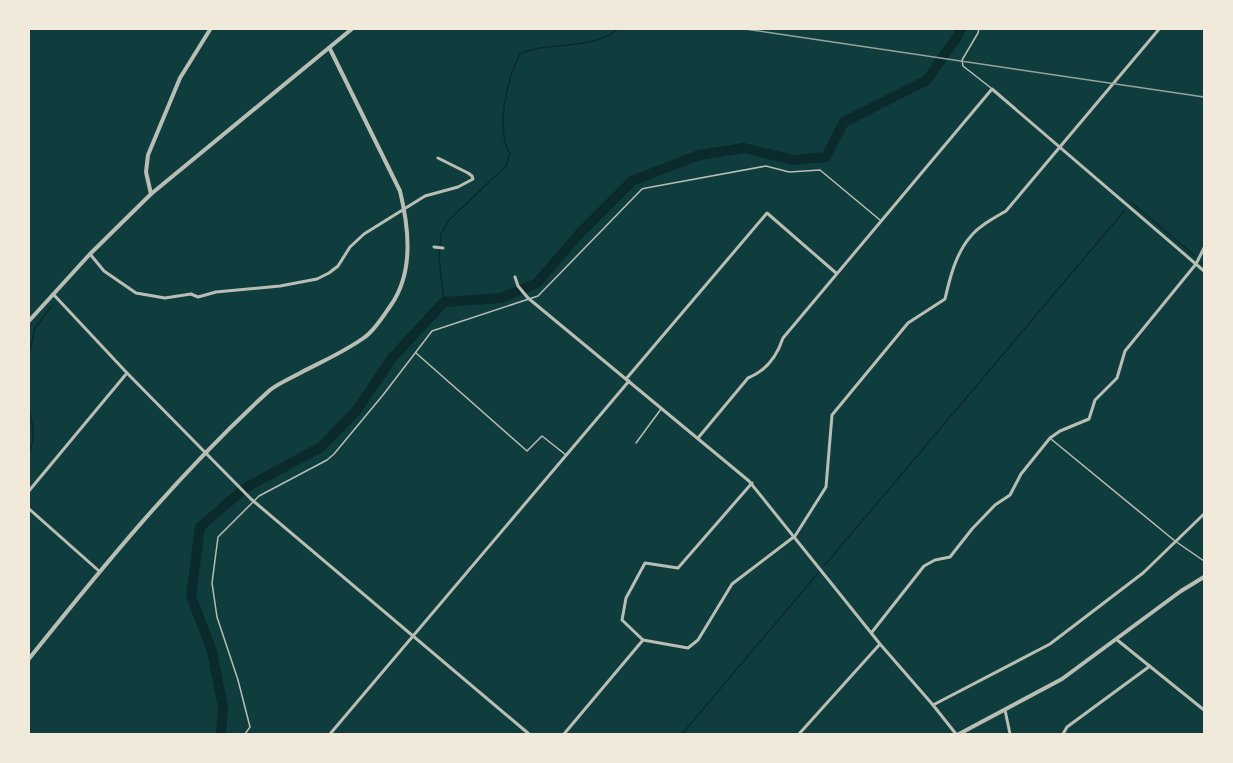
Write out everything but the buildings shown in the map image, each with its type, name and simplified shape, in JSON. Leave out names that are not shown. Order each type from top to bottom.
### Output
[{"type":"street","points":[[151,194],[146,172],[153,140],[180,78],[211,28]]},
{"type":"street","points":[[28,322],[90,254],[151,194],[353,28]]},
{"type":"street","points":[[752,483],[678,568],[645,563],[626,598],[622,620],[644,640],[688,648],[698,640],[732,584],[795,536],[826,487],[832,415],[908,323],[945,298],[950,273],[970,237],[983,225],[1006,211],[1160,28]]},
{"type":"street","points":[[28,660],[99,571],[205,452],[274,387],[367,336],[392,304],[402,282],[407,258],[408,231],[400,191],[330,49]]},
{"type":"street","points":[[698,438],[748,378],[759,374],[778,353],[783,338],[992,88],[1204,271]]},
{"type":"street","points":[[90,254],[104,271],[136,293],[158,297],[191,294],[198,297],[245,288],[280,286],[317,279],[338,266],[357,240],[404,209],[425,196],[458,187],[473,179],[468,173],[438,158]]},
{"type":"street","points":[[330,735],[767,213],[836,273]]},
{"type":"street","points":[[434,247],[443,248]]},
{"type":"street","points":[[872,632],[924,567],[935,560],[950,557],[995,505],[1010,495],[1021,474],[1050,438],[1089,418],[1095,400],[1117,378],[1125,351],[1196,264],[1204,248]]},
{"type":"street","points":[[515,277],[518,286],[528,298],[752,483],[880,644],[958,735],[1062,679],[1181,591],[1204,577]]},
{"type":"street","points":[[54,295],[253,501],[529,735]]},
{"type":"street","points":[[28,492],[127,373]]},
{"type":"street","points":[[28,508],[99,571]]},
{"type":"street","points":[[933,705],[1050,644],[1143,573],[1204,514]]},
{"type":"street","points":[[1116,639],[1204,710]]},
{"type":"street","points":[[564,735],[644,640]]},
{"type":"street","points":[[799,735],[880,644]]},
{"type":"street","points":[[1064,735],[1067,727],[1150,666]]},
{"type":"street","points":[[1005,709],[1010,735]]},
{"type":"lane","points":[[979,28],[962,60],[963,66],[992,88]]},
{"type":"lane","points":[[245,735],[250,727],[238,680],[217,617],[212,583],[218,537],[259,496],[327,460],[334,454],[383,396],[432,331],[538,296],[642,189],[646,188],[766,166],[789,172],[820,170],[880,220]]},
{"type":"lane","points":[[416,352],[527,451],[542,436],[566,455]]},
{"type":"lane","points":[[636,443],[662,408]]},
{"type":"lane","points":[[1050,438],[1175,541],[1204,561]]},
{"type":"waterway","points":[[444,302],[439,258],[441,234],[449,220],[506,166],[510,154],[503,131],[504,104],[520,54],[544,47],[596,40],[619,28]]},
{"type":"waterway","points":[[221,734],[223,708],[212,651],[191,596],[200,527],[245,488],[321,447],[357,410],[392,358],[444,302],[501,298],[537,283],[579,234],[632,181],[699,155],[744,148],[794,160],[826,157],[844,122],[927,80],[961,28]]},
{"type":"waterway","points":[[1131,202],[1195,256]]},
{"type":"waterway","points":[[824,566],[1125,210]]},
{"type":"waterway","points":[[28,359],[35,328],[51,307]]},
{"type":"waterway","points":[[28,407],[33,425],[31,448],[28,454]]},
{"type":"waterway","points":[[682,734],[818,573]]},
{"type":"railway","points":[[738,28],[1204,97]]}]
